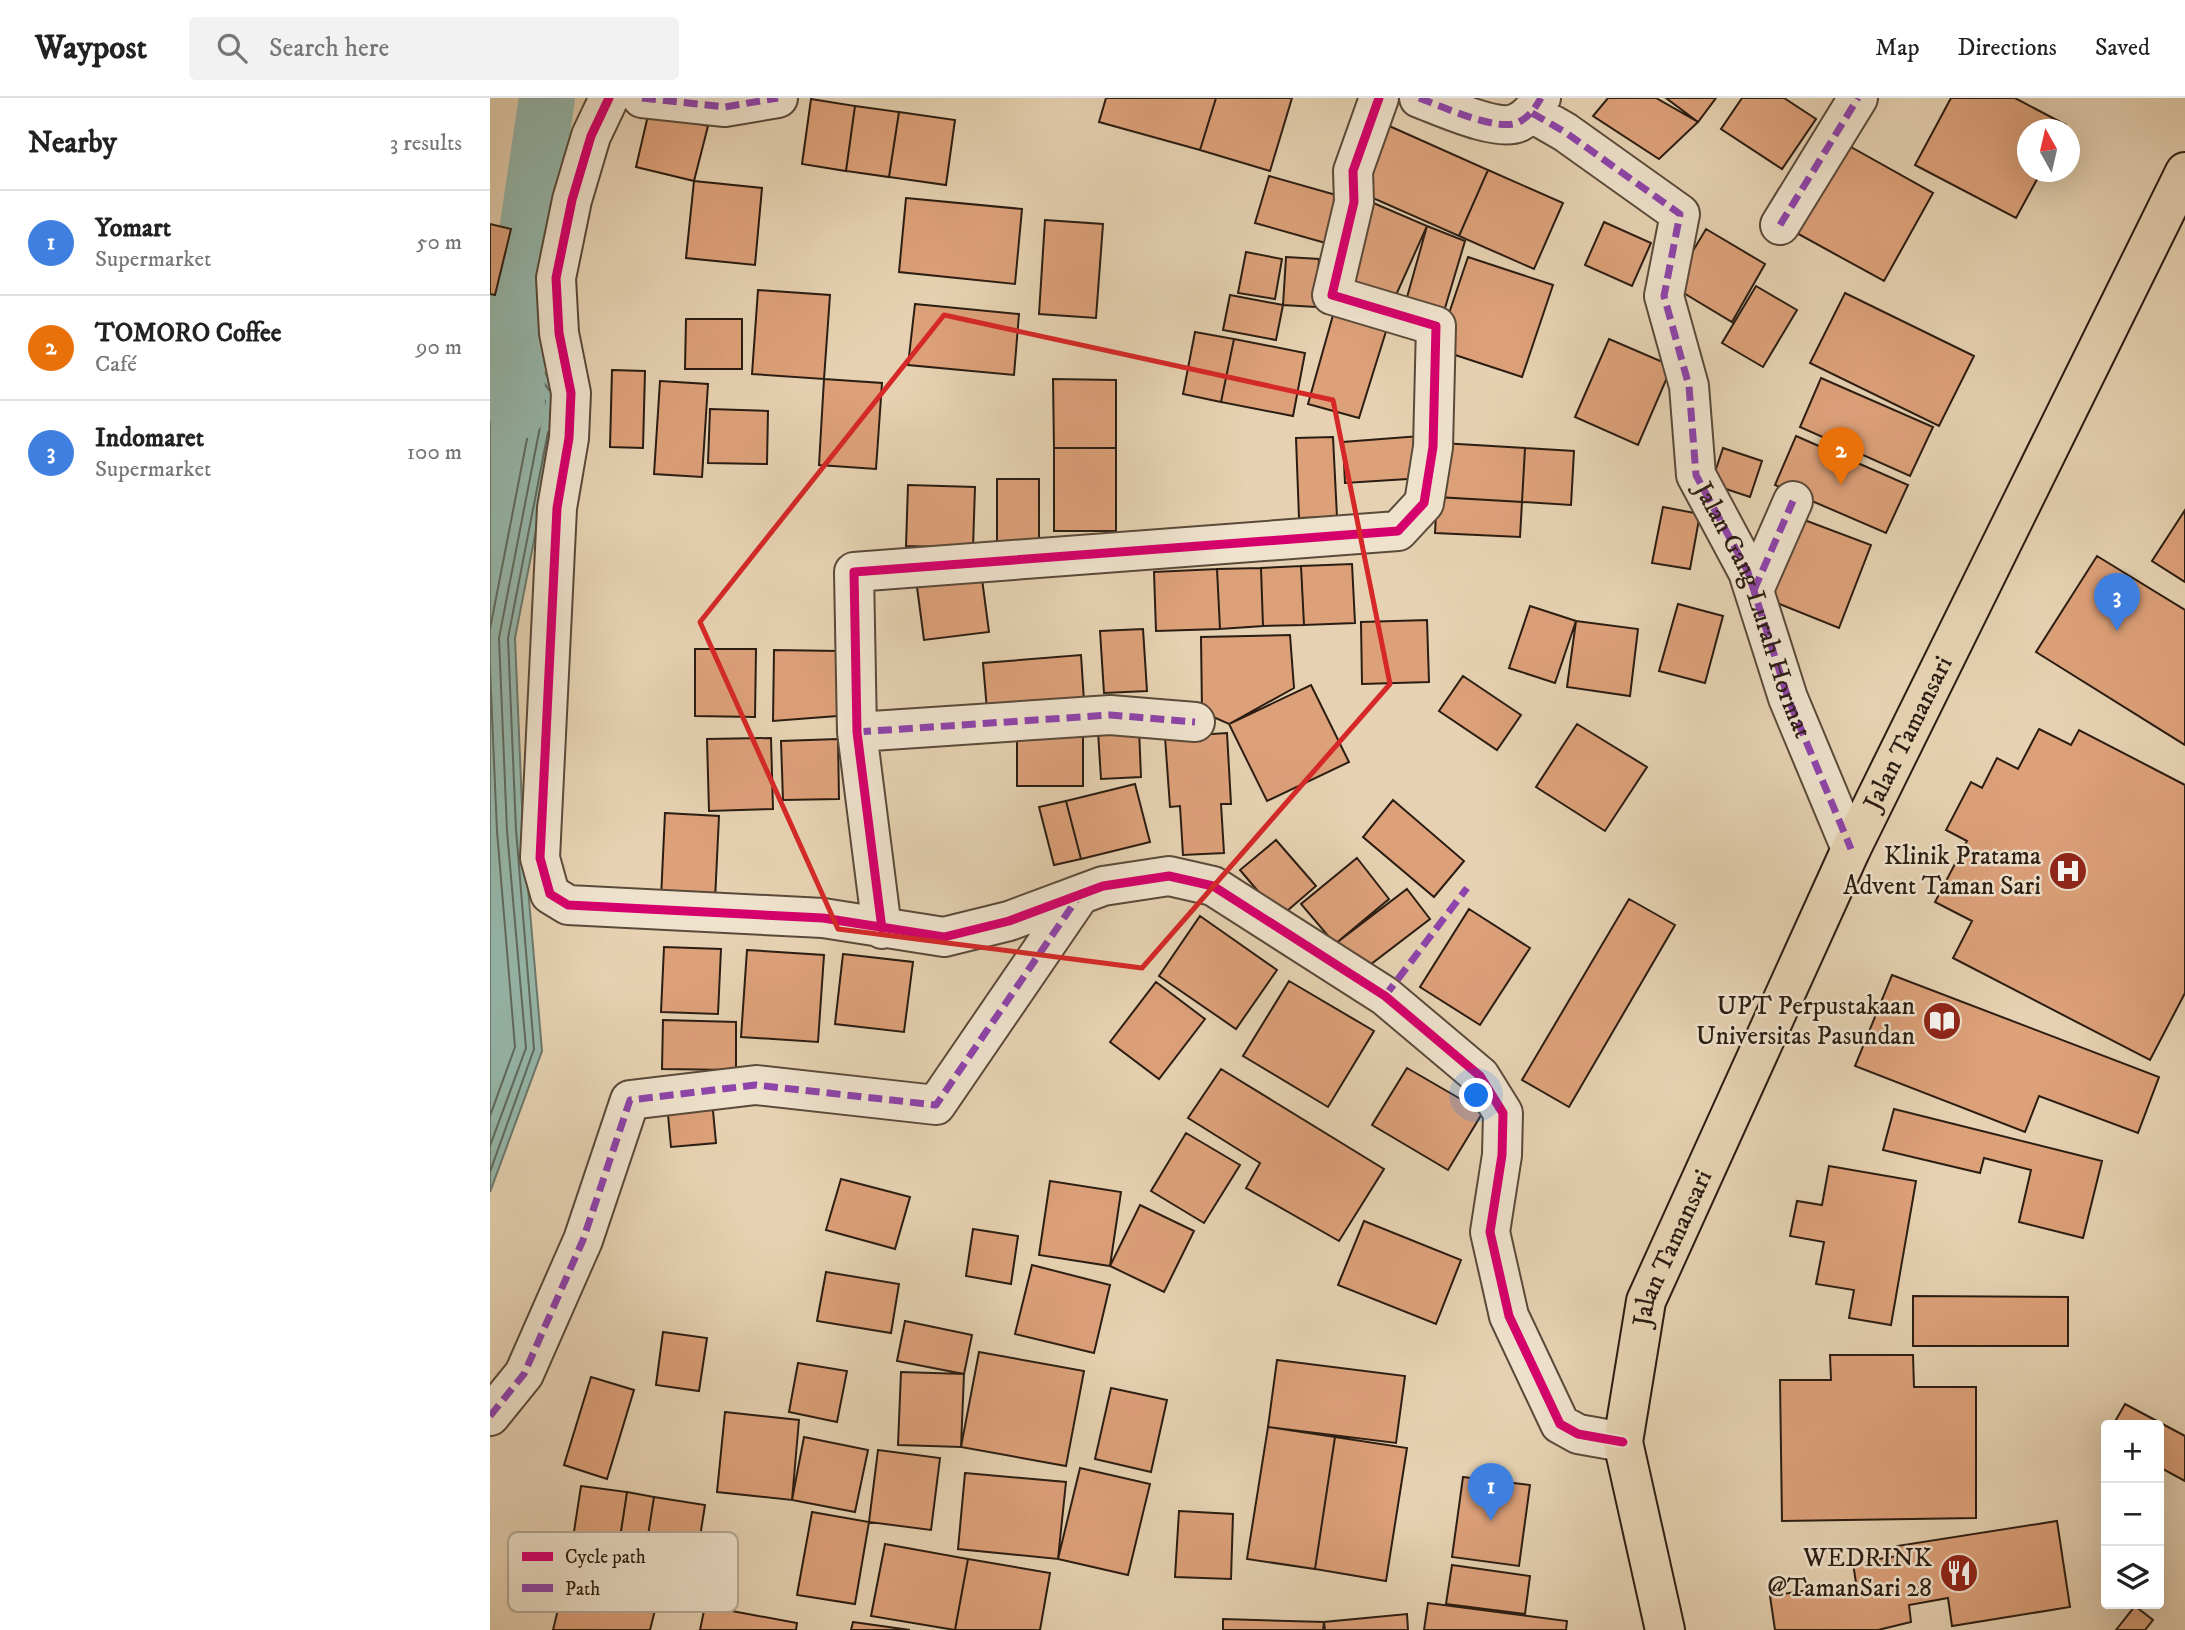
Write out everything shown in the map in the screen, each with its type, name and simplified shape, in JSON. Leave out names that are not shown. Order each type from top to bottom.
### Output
[{"type":"main road","name":"Jalan Tamansari","points":[[1665,1630],[1623,1442],[1646,1301],[1851,849],[2185,172]]},
{"type":"street","points":[[609,98],[591,136],[572,200],[556,278],[559,334],[571,393],[569,439],[558,508],[540,858],[550,894],[569,905],[823,918],[944,937],[1009,921],[1103,886],[1169,876],[1213,886],[1385,996],[1480,1076],[1503,1113],[1502,1155],[1490,1231],[1509,1316],[1560,1424],[1578,1434],[1623,1442]]},
{"type":"street","points":[[642,98],[726,107],[778,98]]},
{"type":"street","points":[[882,929],[857,732],[854,572],[1398,531],[1424,503],[1433,447],[1436,326],[1332,295],[1354,202],[1353,171],[1379,98]]},
{"type":"street","points":[[1419,98],[1489,122],[1516,124],[1536,105]]},
{"type":"street","points":[[1780,225],[1858,98]]},
{"type":"street","name":"Jalan Gang Lurah Hormat","points":[[1536,105],[1565,132],[1680,214],[1664,296],[1689,386],[1696,475],[1748,572],[1788,698],[1851,849]]},
{"type":"street","points":[[1754,590],[1793,501]]},
{"type":"street","points":[[857,732],[1110,715],[1195,722]]},
{"type":"street","points":[[490,1416],[524,1374],[583,1240],[630,1100],[756,1085],[936,1105],[1079,896]]},
{"type":"highlighted area","points":[[944,315],[1333,400],[1390,684],[1142,968],[838,929],[700,622]]},
{"type":"water","points":[[490,319],[521,340],[562,397],[515,638],[523,830],[542,1051],[490,1192]]},
{"type":"building","points":[[1106,98],[1216,98],[1200,150],[1099,122]]},
{"type":"building","points":[[1216,98],[1292,98],[1270,171],[1200,150]]},
{"type":"building","points":[[1608,98],[1656,98],[1698,122],[1659,159],[1593,116]]},
{"type":"building","points":[[1666,98],[1716,98],[1698,122]]},
{"type":"building","points":[[1742,98],[1784,98],[1816,119],[1782,169],[1721,129]]},
{"type":"building","points":[[1951,98],[2015,98],[2055,119],[2017,119],[2017,182],[2036,182],[2016,218],[1915,165]]},
{"type":"building","points":[[811,99],[855,106],[846,171],[802,164]]},
{"type":"building","points":[[855,106],[899,112],[889,177],[846,171]]},
{"type":"building","points":[[649,111],[708,126],[694,181],[636,167]]},
{"type":"building","points":[[899,112],[955,120],[946,185],[889,177]]},
{"type":"building","points":[[1387,125],[1488,170],[1459,236],[1357,191]]},
{"type":"building","points":[[1842,142],[1933,193],[1884,281],[1793,231]]},
{"type":"building","points":[[1488,170],[1563,203],[1534,269],[1459,236]]},
{"type":"building","points":[[1269,176],[1343,197],[1329,244],[1255,223]]},
{"type":"building","points":[[694,181],[762,188],[755,265],[686,258]]},
{"type":"building","points":[[906,198],[1022,209],[1015,284],[899,272]]},
{"type":"building","points":[[1371,202],[1427,226],[1392,304],[1336,289]]},
{"type":"building","points":[[1045,220],[1103,224],[1096,318],[1039,314]]},
{"type":"building","points":[[1604,222],[1651,243],[1632,286],[1585,265]]},
{"type":"building","points":[[490,224],[511,229],[495,295],[490,294]]},
{"type":"building","points":[[1427,226],[1465,241],[1442,318],[1404,308]]},
{"type":"building","points":[[1706,229],[1765,264],[1732,322],[1672,286]]},
{"type":"building","points":[[1246,252],[1282,259],[1275,299],[1238,293]]},
{"type":"building","points":[[1286,257],[1319,259],[1316,307],[1283,305]]},
{"type":"building","points":[[1468,257],[1553,285],[1522,377],[1437,349]]},
{"type":"building","points":[[1756,286],[1797,310],[1763,367],[1722,343]]},
{"type":"building","points":[[758,290],[830,295],[824,379],[752,374]]},
{"type":"building","points":[[1845,293],[1974,356],[1939,426],[1810,363]]},
{"type":"building","points":[[1230,295],[1283,305],[1276,340],[1223,330]]},
{"type":"building","points":[[915,304],[1019,314],[1014,375],[908,365]]},
{"type":"building","points":[[1335,308],[1388,325],[1359,418],[1308,404]]},
{"type":"building","points":[[686,319],[742,319],[742,369],[685,369]]},
{"type":"building","points":[[1195,332],[1234,339],[1221,402],[1183,394]]},
{"type":"building","points":[[1234,339],[1305,353],[1293,416],[1221,402]]},
{"type":"building","points":[[1609,339],[1672,366],[1638,445],[1575,417]]},
{"type":"building","points":[[612,370],[645,371],[643,448],[610,447]]},
{"type":"building","points":[[1821,378],[1933,427],[1910,476],[1800,427]]},
{"type":"building","points":[[824,379],[882,383],[876,469],[819,465]]},
{"type":"building","points":[[1053,379],[1116,380],[1116,448],[1054,448]]},
{"type":"building","points":[[660,381],[708,384],[702,477],[654,474]]},
{"type":"building","points":[[710,409],[768,411],[767,464],[708,463]]},
{"type":"building","points":[[1420,436],[1423,478],[1345,483],[1343,442]]},
{"type":"building","points":[[1796,436],[1908,485],[1886,533],[1775,485]]},
{"type":"building","points":[[1333,437],[1337,517],[1299,518],[1296,438]]},
{"type":"building","points":[[1441,443],[1525,448],[1522,502],[1437,497]]},
{"type":"building","points":[[1054,448],[1116,448],[1116,531],[1054,531]]},
{"type":"building","points":[[1525,448],[1574,451],[1571,505],[1522,502]]},
{"type":"building","points":[[1723,448],[1762,461],[1750,497],[1711,484]]},
{"type":"building","points":[[997,479],[1039,479],[1039,549],[997,548]]},
{"type":"building","points":[[908,485],[975,487],[973,548],[906,546]]},
{"type":"building","points":[[1437,497],[1522,502],[1520,537],[1435,533]]},
{"type":"building","points":[[1663,507],[1700,514],[1690,569],[1652,563]]},
{"type":"building","points":[[2185,510],[2185,582],[2152,561]]},
{"type":"building","points":[[1799,518],[1871,545],[1839,628],[1767,599]]},
{"type":"building","points":[[2097,556],[2185,610],[2185,745],[2036,652]]},
{"type":"building","points":[[1352,564],[1355,623],[1304,625],[1301,566]]},
{"type":"building","points":[[1301,566],[1304,625],[1263,626],[1261,568]]},
{"type":"building","points":[[1261,568],[1263,626],[1220,629],[1217,569]]},
{"type":"building","points":[[1217,569],[1220,629],[1156,631],[1154,572]]},
{"type":"building","points":[[982,579],[989,632],[924,640],[917,587]]},
{"type":"building","points":[[1678,604],[1723,616],[1705,683],[1659,671]]},
{"type":"building","points":[[1530,606],[1576,621],[1555,683],[1509,668]]},
{"type":"building","points":[[1427,620],[1429,682],[1362,684],[1361,622]]},
{"type":"building","points":[[1576,621],[1638,629],[1630,696],[1567,687]]},
{"type":"building","points":[[1143,629],[1147,691],[1104,693],[1100,631]]},
{"type":"building","points":[[1290,635],[1294,688],[1229,724],[1202,712],[1201,637]]},
{"type":"building","points":[[695,649],[756,649],[755,717],[695,716]]},
{"type":"building","points":[[774,650],[839,651],[837,716],[773,721]]},
{"type":"building","points":[[1081,655],[1084,701],[987,710],[983,663]]},
{"type":"building","points":[[1463,676],[1521,715],[1497,750],[1439,711]]},
{"type":"building","points":[[1311,685],[1349,762],[1267,801],[1229,724]]},
{"type":"building","points":[[1577,724],[1647,767],[1605,831],[1536,787]]},
{"type":"building","points":[[1083,727],[1083,786],[1017,786],[1017,728]]},
{"type":"building","points":[[1139,729],[1141,777],[1101,779],[1098,731]]},
{"type":"building","name":"Klinik Pratama Advent Taman Sari","points":[[2039,729],[2071,745],[2079,730],[2185,785],[2185,993],[2150,1060],[1953,958],[1972,921],[1935,902],[1967,841],[1946,830],[1971,782],[1982,788],[1997,758],[2018,769]]},
{"type":"building","points":[[1227,733],[1231,804],[1221,804],[1224,853],[1183,855],[1180,806],[1170,807],[1165,737]]},
{"type":"building","points":[[771,738],[773,809],[709,811],[707,739]]},
{"type":"building","points":[[838,739],[839,799],[783,800],[781,741]]},
{"type":"building","points":[[1135,784],[1150,842],[1081,859],[1066,801]]},
{"type":"building","points":[[1393,800],[1464,861],[1434,897],[1363,837]]},
{"type":"building","points":[[1066,801],[1081,859],[1054,865],[1039,807]]},
{"type":"building","points":[[665,813],[719,816],[715,900],[661,898]]},
{"type":"building","points":[[1276,840],[1316,886],[1280,917],[1240,870]]},
{"type":"building","points":[[1357,858],[1389,899],[1335,944],[1301,904]]},
{"type":"building","points":[[1407,889],[1430,919],[1358,974],[1335,944]]},
{"type":"building","points":[[1629,899],[1675,925],[1569,1107],[1522,1080]]},
{"type":"building","points":[[1469,909],[1530,948],[1480,1025],[1420,987]]},
{"type":"building","points":[[1200,916],[1277,970],[1236,1029],[1159,976]]},
{"type":"building","points":[[664,947],[721,949],[718,1014],[661,1012]]},
{"type":"building","points":[[747,950],[824,955],[818,1042],[741,1037]]},
{"type":"building","points":[[843,954],[913,962],[904,1032],[835,1024]]},
{"type":"building","name":"UPT Perpustakaan Universitas Pasundan","points":[[1892,975],[2159,1077],[2138,1133],[2039,1096],[2025,1132],[1855,1066]]},
{"type":"building","points":[[1289,981],[1374,1031],[1328,1107],[1243,1056]]},
{"type":"building","points":[[1156,982],[1205,1019],[1159,1079],[1110,1042]]},
{"type":"building","points":[[663,1020],[736,1022],[736,1070],[662,1069]]},
{"type":"building","points":[[1407,1068],[1483,1112],[1448,1170],[1372,1125]]},
{"type":"building","points":[[1221,1069],[1384,1169],[1339,1241],[1246,1188],[1260,1163],[1188,1118]]},
{"type":"building","points":[[712,1100],[716,1143],[671,1147],[667,1104]]},
{"type":"building","points":[[1894,1109],[2102,1161],[2083,1238],[2019,1222],[2031,1170],[1984,1158],[1980,1173],[1883,1150]]},
{"type":"building","points":[[1186,1133],[1240,1165],[1204,1223],[1151,1191]]},
{"type":"building","points":[[1829,1166],[1916,1181],[1891,1325],[1849,1318],[1854,1290],[1816,1284],[1824,1242],[1790,1236],[1797,1201],[1822,1205]]},
{"type":"building","points":[[841,1179],[910,1197],[895,1249],[826,1230]]},
{"type":"building","points":[[1050,1181],[1121,1192],[1110,1266],[1039,1255]]},
{"type":"building","points":[[1140,1205],[1194,1231],[1164,1292],[1110,1266]]},
{"type":"building","points":[[1364,1221],[1461,1260],[1436,1324],[1338,1285]]},
{"type":"building","points":[[973,1229],[1018,1236],[1011,1284],[966,1276]]},
{"type":"building","points":[[1032,1265],[1110,1285],[1094,1353],[1015,1334]]},
{"type":"building","points":[[826,1272],[899,1284],[891,1333],[817,1321]]},
{"type":"building","points":[[1913,1296],[2068,1297],[2068,1346],[1913,1346]]},
{"type":"building","points":[[905,1321],[972,1335],[964,1374],[897,1361]]},
{"type":"building","points":[[663,1332],[707,1338],[699,1391],[656,1385]]},
{"type":"building","points":[[979,1352],[1084,1371],[1066,1466],[961,1447]]},
{"type":"building","points":[[1830,1355],[1913,1355],[1914,1387],[1976,1387],[1976,1518],[1782,1521],[1780,1380],[1831,1380]]},
{"type":"building","points":[[1277,1360],[1405,1376],[1396,1443],[1268,1427]]},
{"type":"building","points":[[798,1363],[847,1371],[837,1422],[789,1412]]},
{"type":"building","points":[[901,1372],[964,1374],[961,1447],[898,1445]]},
{"type":"building","points":[[591,1377],[634,1390],[607,1479],[564,1465]]},
{"type":"building","points":[[1111,1388],[1167,1400],[1151,1472],[1095,1459]]},
{"type":"building","points":[[2125,1404],[2155,1420],[2116,1420]]},
{"type":"building","points":[[725,1412],[799,1420],[792,1500],[717,1492]]},
{"type":"building","points":[[2164,1425],[2185,1436],[2185,1481],[2164,1470]]},
{"type":"building","points":[[1268,1427],[1335,1437],[1315,1569],[1247,1559]]},
{"type":"building","points":[[804,1437],[868,1450],[855,1512],[792,1500]]},
{"type":"building","points":[[1335,1437],[1407,1448],[1386,1581],[1315,1569]]},
{"type":"building","points":[[878,1450],[940,1458],[931,1530],[869,1522]]},
{"type":"building","points":[[1080,1468],[1150,1484],[1128,1575],[1058,1559]]},
{"type":"building","points":[[965,1473],[1066,1482],[1058,1559],[958,1549]]},
{"type":"building","points":[[1463,1477],[1530,1485],[1519,1566],[1452,1557]]},
{"type":"building","points":[[581,1486],[627,1492],[621,1532],[574,1532]]},
{"type":"building","points":[[627,1492],[654,1497],[649,1532],[621,1532]]},
{"type":"building","points":[[654,1497],[705,1505],[701,1532],[649,1532]]},
{"type":"building","points":[[1179,1511],[1233,1514],[1231,1579],[1175,1577]]},
{"type":"building","points":[[812,1512],[869,1522],[855,1604],[797,1595]]},
{"type":"building","name":"WEDRINK @TamanSari 28","points":[[2057,1521],[2070,1607],[1952,1626],[1948,1598],[1909,1605],[1911,1622],[1878,1630],[1775,1630],[1770,1596],[1856,1583],[1853,1563],[1898,1556],[1897,1546]]},
{"type":"building","points":[[885,1544],[968,1559],[955,1630],[871,1616]]},
{"type":"building","points":[[968,1559],[1050,1573],[1040,1630],[955,1630]]},
{"type":"building","points":[[1452,1565],[1530,1576],[1525,1614],[1446,1604]]},
{"type":"building","points":[[1428,1603],[1567,1621],[1566,1630],[1424,1630]]},
{"type":"building","points":[[2133,1609],[2139,1609],[2153,1620],[2145,1630],[2116,1630]]},
{"type":"building","points":[[557,1612],[654,1612],[650,1630],[553,1630]]},
{"type":"building","points":[[704,1612],[737,1612],[797,1623],[796,1630],[700,1630]]},
{"type":"building","points":[[1407,1614],[1408,1630],[1325,1630],[1324,1622]]},
{"type":"building","points":[[1223,1619],[1324,1622],[1323,1630],[1223,1630]]},
{"type":"building","points":[[853,1622],[910,1630],[851,1630]]},
{"type":"waterway","points":[[517,412],[516,305],[547,98]]},
{"type":"marked path","points":[[642,98],[725,107],[778,98]]},
{"type":"marked path","points":[[1419,98],[1470,117],[1498,124],[1519,122],[1541,98]]},
{"type":"marked path","points":[[1780,225],[1858,98]]},
{"type":"marked path","points":[[1532,113],[1565,132],[1680,214],[1664,296],[1689,386],[1696,475],[1748,572],[1788,698],[1851,849]]},
{"type":"marked path","points":[[1754,590],[1793,501]]},
{"type":"marked path","points":[[857,732],[1110,715],[1195,722]]},
{"type":"marked path","points":[[1385,996],[1467,888]]},
{"type":"marked path","points":[[490,1416],[524,1374],[583,1240],[630,1100],[756,1085],[936,1105],[1079,896]]},
{"type":"cycle path","points":[[609,98],[591,136],[572,200],[556,278],[559,333],[571,393],[569,438],[557,508],[540,858],[550,894],[568,905],[823,918],[944,937],[1009,921],[1103,886],[1169,876],[1213,886],[1385,996],[1480,1076],[1503,1113],[1502,1155],[1490,1232],[1509,1316],[1560,1424],[1578,1434],[1623,1442]]},
{"type":"cycle path","points":[[882,929],[857,732],[854,572],[1398,531],[1424,503],[1433,447],[1436,326],[1332,295],[1354,202],[1353,171],[1379,98]]},
{"type":"place","name":"TOMORO Coffee","points":[[1841,485]]},
{"type":"place","name":"Indomaret","points":[[2117,631]]},
{"type":"place","name":"Klinik Pratama Advent Taman Sari","points":[[2068,871]]},
{"type":"place","name":"UPT Perpustakaan Universitas Pasundan","points":[[1942,1021]]},
{"type":"place","name":"Yomart","points":[[1491,1521]]},
{"type":"place","name":"WEDRINK @TamanSari 28","points":[[1959,1573]]}]
